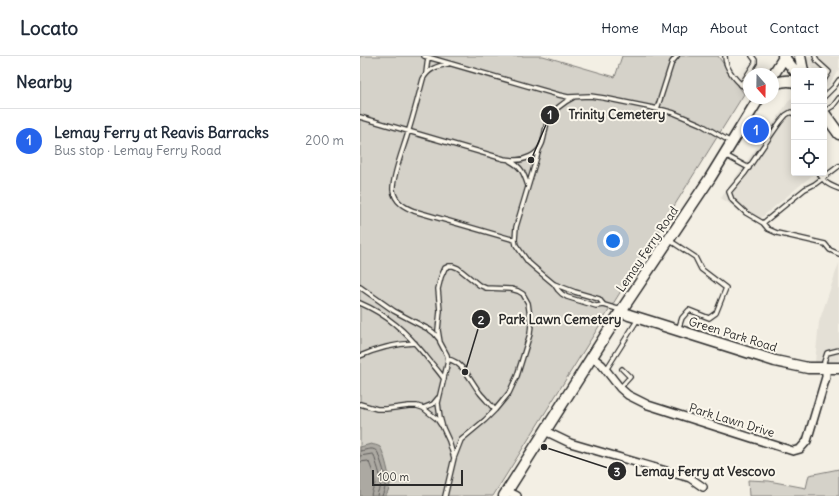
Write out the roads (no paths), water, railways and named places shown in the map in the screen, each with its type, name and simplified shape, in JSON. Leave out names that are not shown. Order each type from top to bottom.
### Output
[{"type":"main road","points":[[777,68],[784,56],[793,68]]},
{"type":"main road","points":[[800,56],[802,68]]},
{"type":"main road","points":[[779,82],[791,80]]},
{"type":"main road","name":"Lemay Ferry Road","points":[[505,493],[621,311],[725,154],[755,104]]},
{"type":"main road","points":[[827,116],[839,134]]},
{"type":"main road","name":"Green Park Road","points":[[621,311],[677,331],[789,365],[808,368],[839,368]]},
{"type":"street","name":"Park Lawn Drive","points":[[592,357],[606,370],[620,388],[636,400],[793,451],[800,449],[807,441],[826,377],[826,369]]},
{"type":"street","points":[[545,431],[570,443],[690,478],[703,487]]},
{"type":"street","points":[[505,493],[517,496]]},
{"type":"lane","points":[[424,56],[558,95],[604,98],[674,113],[700,124],[732,143]]},
{"type":"lane","points":[[671,56],[672,62]]},
{"type":"lane","points":[[657,109],[672,62],[677,56]]},
{"type":"lane","points":[[725,56],[725,61],[730,72],[741,85],[755,63],[752,56]]},
{"type":"lane","points":[[815,56],[825,68]]},
{"type":"lane","points":[[426,74],[428,57]]},
{"type":"lane","points":[[449,63],[440,65],[430,70],[423,79],[394,181],[393,190],[395,197],[404,207],[414,211],[515,240]]},
{"type":"lane","points":[[827,94],[839,80]]},
{"type":"lane","points":[[575,97],[560,106],[548,121],[516,227],[516,245],[528,262],[554,284],[562,294],[596,306],[604,305],[621,311]]},
{"type":"lane","points":[[827,110],[833,106],[839,98]]},
{"type":"lane","points":[[791,112],[780,122],[749,168],[729,192],[732,200],[746,213],[763,223],[768,229],[777,233],[825,244],[830,250],[839,254]]},
{"type":"lane","points":[[360,116],[504,159],[518,166],[525,176],[528,187]]},
{"type":"lane","points":[[504,159],[522,160],[539,149]]},
{"type":"lane","points":[[725,154],[749,168]]},
{"type":"lane","points":[[763,223],[805,189],[815,184],[839,166]]},
{"type":"lane","points":[[820,176],[825,182],[839,189]]},
{"type":"lane","points":[[669,239],[695,257],[701,269],[726,288],[716,313],[709,318],[689,310],[682,318],[677,331]]},
{"type":"lane","points":[[439,340],[438,324],[440,311],[438,289],[440,277],[445,268],[449,266],[458,268],[479,285],[486,288],[511,289],[518,291],[523,294],[528,303],[531,324],[530,334],[517,376],[509,393],[495,410],[461,440],[454,458],[445,496]]},
{"type":"lane","points":[[554,284],[599,299],[604,305]]},
{"type":"lane","points":[[360,287],[394,311],[430,330],[439,340],[448,359],[438,403],[443,428]]},
{"type":"lane","points":[[360,303],[377,311],[392,321],[415,343],[444,379]]},
{"type":"lane","points":[[606,370],[639,318]]},
{"type":"lane","points":[[360,356],[384,347],[415,343]]},
{"type":"lane","points":[[826,369],[824,362],[827,353],[839,350]]},
{"type":"lane","points":[[448,359],[453,360],[460,365],[480,393],[495,410]]},
{"type":"lane","points":[[620,388],[630,377],[622,369]]},
{"type":"lane","points":[[423,408],[433,404],[439,398]]},
{"type":"lane","points":[[360,404],[386,409],[409,406],[423,408],[437,419],[443,428],[454,458]]},
{"type":"water","points":[[371,444],[380,447],[389,476],[390,484],[385,496],[360,496],[360,447]]},
{"type":"place","name":"Lemay Ferry at Reavis Barracks","points":[[756,130]]},
{"type":"place","name":"Trinity Cemetery","points":[[531,160]]},
{"type":"place","name":"Park Lawn Cemetery","points":[[465,372]]},
{"type":"place","name":"Lemay Ferry at Vescovo","points":[[544,447]]}]
